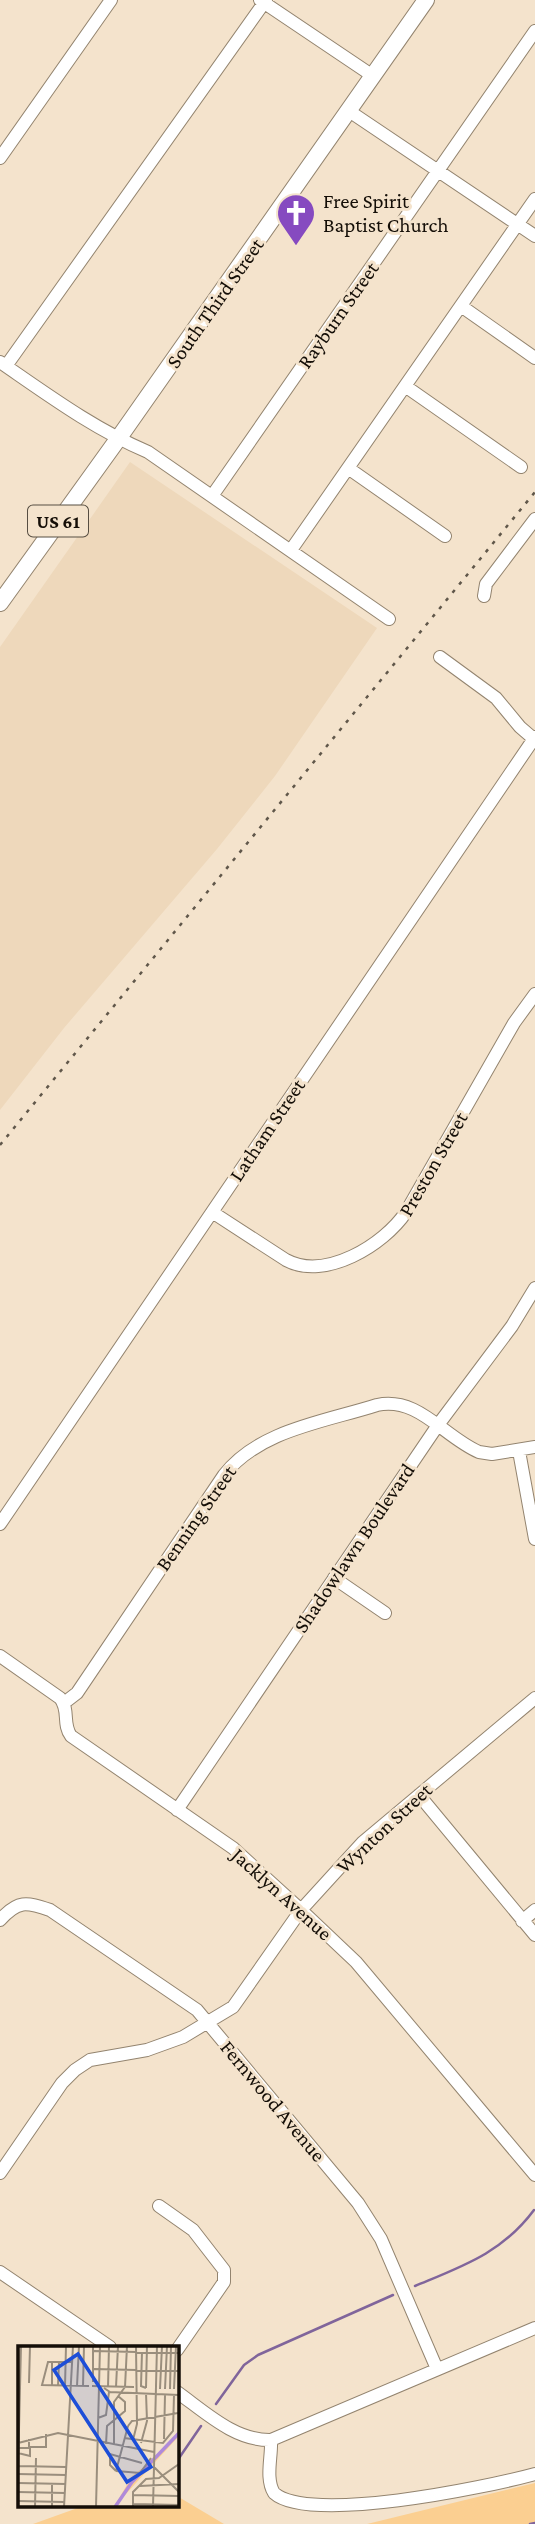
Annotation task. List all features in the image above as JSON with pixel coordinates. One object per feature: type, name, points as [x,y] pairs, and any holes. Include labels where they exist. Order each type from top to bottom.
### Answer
[{"type":"main road","name":"South Third Street","points":[[0,603],[426,0]]},
{"type":"street","points":[[0,158],[111,0]]},
{"type":"street","points":[[373,76],[263,1],[3,364],[87,422],[148,452],[390,619]]},
{"type":"street","name":"Rayburn Street","points":[[212,496],[535,31]]},
{"type":"street","points":[[349,111],[535,236]]},
{"type":"street","points":[[291,550],[535,199]]},
{"type":"street","points":[[461,306],[535,358]]},
{"type":"street","points":[[405,386],[521,467]]},
{"type":"street","points":[[348,468],[445,536]]},
{"type":"street","points":[[484,596],[486,584],[535,519]]},
{"type":"street","points":[[440,657],[496,698],[520,727],[535,739]]},
{"type":"street","name":"Latham Street","points":[[0,1524],[535,739]]},
{"type":"street","name":"Preston Street","points":[[212,1212],[298,1266],[331,1263],[373,1247],[406,1212],[516,1019],[535,994]]},
{"type":"street","name":"Shadowlawn Boulevard","points":[[177,1810],[438,1426],[512,1326],[535,1288]]},
{"type":"street","name":"Benning Street","points":[[64,1703],[77,1693],[218,1483],[236,1460],[248,1450],[271,1438],[383,1404],[399,1404],[413,1409],[479,1452],[492,1454],[535,1447]]},
{"type":"street","points":[[519,1451],[535,1539]]},
{"type":"street","points":[[334,1578],[385,1613]]},
{"type":"street","points":[[0,1656],[54,1692],[64,1703]]},
{"type":"street","name":"Wynton Street","points":[[0,2173],[62,2083],[75,2070],[90,2060],[147,2050],[183,2037],[233,2007],[301,1910],[366,1839],[535,1698]]},
{"type":"street","name":"Jacklyn Avenue","points":[[64,1703],[65,1725],[71,1736],[241,1854],[356,1962],[535,2175]]},
{"type":"street","points":[[419,1795],[535,1935]]},
{"type":"street","name":"Fernwood Avenue","points":[[0,1920],[12,1907],[30,1903],[50,1910],[164,1985],[197,2010],[358,2203],[381,2239],[436,2369]]},
{"type":"street","points":[[522,1920],[535,1910]]},
{"type":"street","points":[[159,2206],[193,2230],[224,2270],[224,2282],[178,2349]]},
{"type":"street","points":[[0,2272],[109,2346]]},
{"type":"street","points":[[178,2393],[236,2433],[248,2439],[271,2440],[535,2329]]},
{"type":"street","points":[[271,2440],[270,2474],[275,2494],[284,2504],[293,2508],[328,2517],[367,2516],[535,2474]]},
{"type":"shaded area","points":[[130,462],[377,628],[275,776],[217,849],[64,1028],[0,1110],[0,647]]},
{"type":"shaded area","points":[[535,2483],[535,2524],[367,2524]]},
{"type":"shaded area","points":[[178,2497],[224,2524],[33,2524],[83,2506],[178,2506]]},
{"type":"waterway","points":[[415,2286],[465,2265],[495,2248],[522,2225],[534,2210]]},
{"type":"waterway","points":[[216,2404],[244,2365],[258,2355],[393,2295]]},
{"type":"waterway","points":[[178,2460],[201,2426]]},
{"type":"waterway","points":[[530,2524],[535,2523]]},
{"type":"railway","points":[[0,1145],[535,492]]},
{"type":"place","name":"Free Spirit Baptist Church","points":[[296,247]]}]
